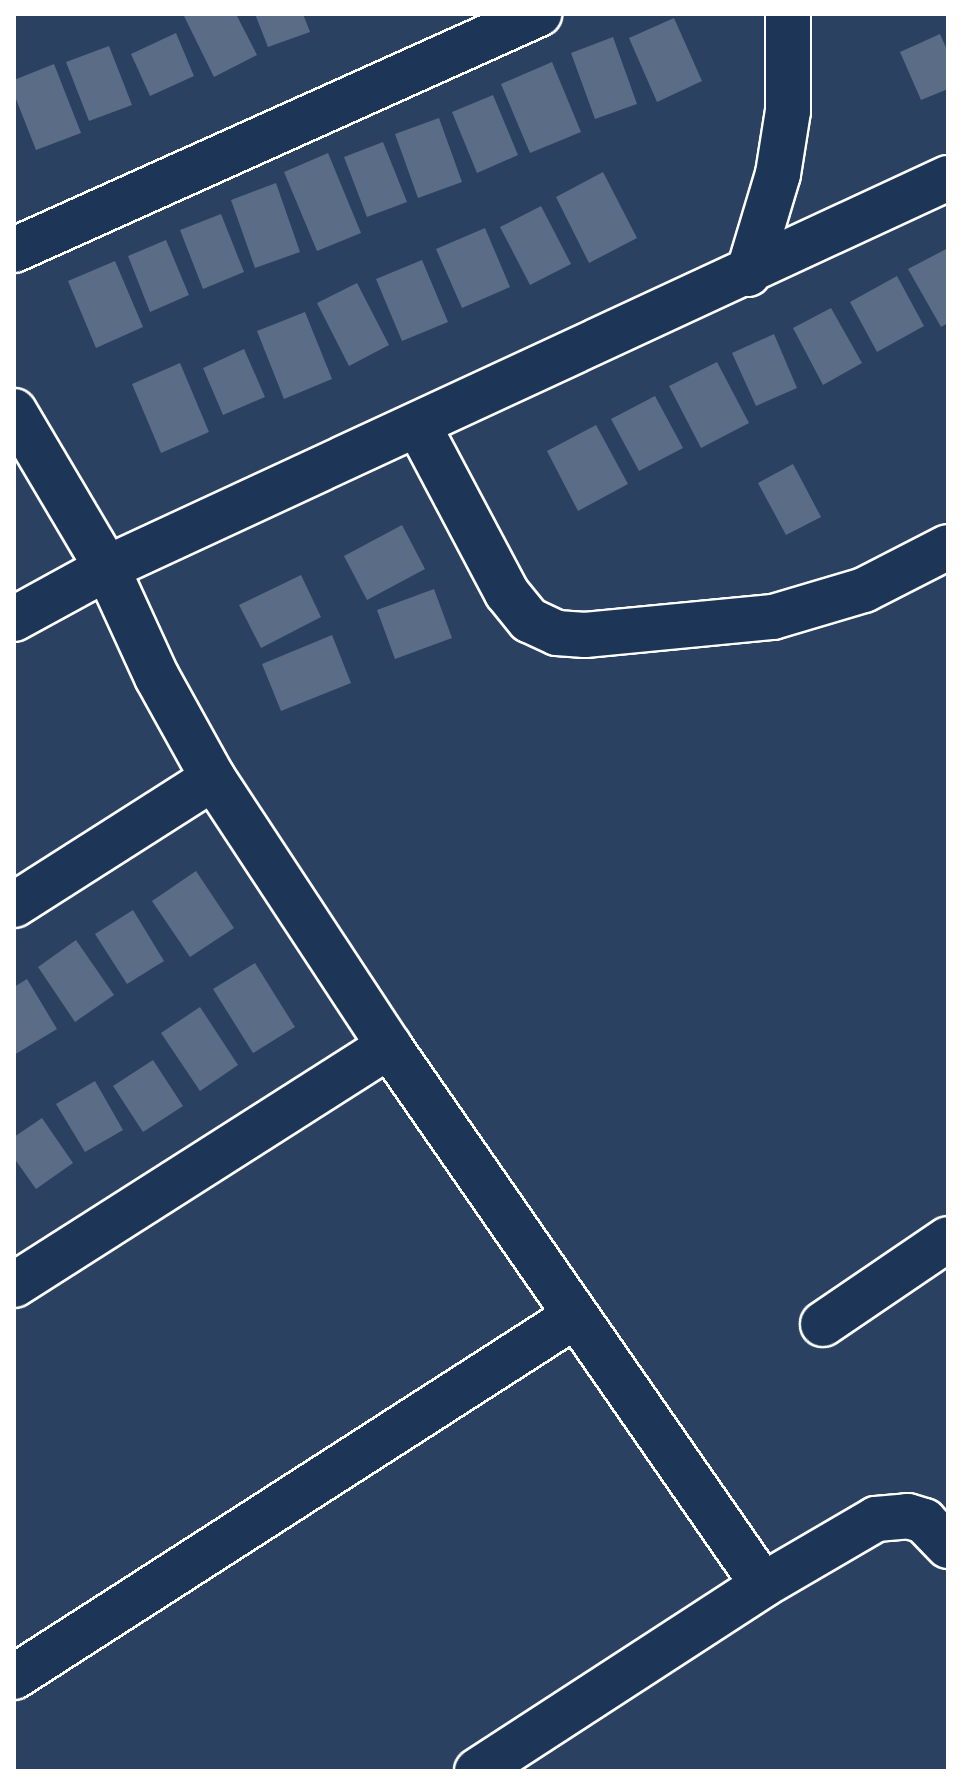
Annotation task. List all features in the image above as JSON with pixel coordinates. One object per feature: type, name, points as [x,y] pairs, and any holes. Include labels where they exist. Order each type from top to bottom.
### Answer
[{"type":"street","points":[[14,250],[539,14]]},
{"type":"street","points":[[748,274],[778,174],[788,111],[788,14]]},
{"type":"street","points":[[14,619],[107,568],[748,274],[948,178]]},
{"type":"street","points":[[14,411],[107,568],[157,677],[213,778],[389,1046],[763,1585]]},
{"type":"street","points":[[418,425],[507,593],[529,620],[557,633],[585,635],[773,617],[864,590],[948,547]]},
{"type":"street","points":[[14,905],[213,778]]},
{"type":"street","points":[[14,1285],[389,1046]]},
{"type":"street","points":[[823,1324],[948,1239]]},
{"type":"street","points":[[14,1677],[575,1316]]},
{"type":"street","points":[[477,1771],[763,1585],[876,1519],[908,1516],[924,1521],[948,1546]]},
{"type":"building","points":[[183,14],[236,14],[257,55],[214,77]]},
{"type":"building","points":[[255,14],[303,14],[310,32],[268,47]]},
{"type":"building","points":[[674,18],[702,81],[657,102],[629,38]]},
{"type":"building","points":[[176,33],[194,76],[150,96],[131,54]]},
{"type":"building","points":[[940,34],[948,52],[948,89],[921,100],[900,52]]},
{"type":"building","points":[[613,37],[637,104],[595,119],[571,53]]},
{"type":"building","points":[[109,46],[132,105],[89,121],[66,62]]},
{"type":"building","points":[[552,62],[581,132],[530,153],[501,84]]},
{"type":"building","points":[[54,64],[81,133],[36,150],[14,94],[14,80]]},
{"type":"building","points":[[493,95],[518,155],[477,173],[452,112]]},
{"type":"building","points":[[439,118],[462,182],[418,198],[395,134]]},
{"type":"building","points":[[383,142],[407,202],[367,217],[344,157]]},
{"type":"building","points":[[328,153],[361,233],[317,251],[284,172]]},
{"type":"building","points":[[603,172],[637,238],[589,263],[556,197]]},
{"type":"building","points":[[276,183],[300,252],[255,268],[231,200]]},
{"type":"building","points":[[541,206],[571,264],[530,285],[500,227]]},
{"type":"building","points":[[221,214],[244,272],[203,289],[180,230]]},
{"type":"building","points":[[485,228],[510,287],[462,308],[436,249]]},
{"type":"building","points":[[166,240],[189,295],[150,312],[128,256]]},
{"type":"building","points":[[948,248],[948,323],[941,327],[908,269]]},
{"type":"building","points":[[422,260],[448,322],[402,341],[376,279]]},
{"type":"building","points":[[115,261],[143,327],[96,348],[68,281]]},
{"type":"building","points":[[897,276],[924,326],[877,352],[850,302]]},
{"type":"building","points":[[357,283],[389,345],[349,366],[317,303]]},
{"type":"building","points":[[831,308],[862,363],[823,385],[793,328]]},
{"type":"building","points":[[305,312],[332,379],[284,399],[257,331]]},
{"type":"building","points":[[774,334],[797,388],[756,406],[732,353]]},
{"type":"building","points":[[244,349],[265,397],[223,415],[203,368]]},
{"type":"building","points":[[717,362],[749,423],[701,448],[669,386]]},
{"type":"building","points":[[180,363],[209,432],[161,453],[132,384]]},
{"type":"building","points":[[655,396],[683,448],[639,471],[611,419]]},
{"type":"building","points":[[596,425],[628,484],[578,511],[547,451]]},
{"type":"building","points":[[793,464],[821,517],[786,535],[758,483]]},
{"type":"building","points":[[402,525],[425,569],[367,600],[344,556]]},
{"type":"building","points":[[301,575],[321,617],[261,648],[239,605]]},
{"type":"building","points":[[434,589],[452,638],[395,659],[377,610]]},
{"type":"building","points":[[332,635],[351,683],[281,711],[262,664]]},
{"type":"building","points":[[196,871],[234,928],[190,957],[152,901]]},
{"type":"building","points":[[133,910],[164,961],[127,984],[95,934]]},
{"type":"building","points":[[76,940],[114,995],[75,1022],[38,967]]},
{"type":"building","points":[[255,963],[295,1027],[253,1053],[213,989]]},
{"type":"building","points":[[27,979],[57,1029],[14,1055],[14,987]]},
{"type":"building","points":[[200,1007],[238,1065],[200,1091],[161,1033]]},
{"type":"building","points":[[153,1060],[183,1106],[143,1132],[113,1086]]},
{"type":"building","points":[[95,1081],[123,1130],[85,1152],[56,1104]]},
{"type":"building","points":[[42,1118],[73,1163],[36,1189],[14,1158],[14,1137]]}]
